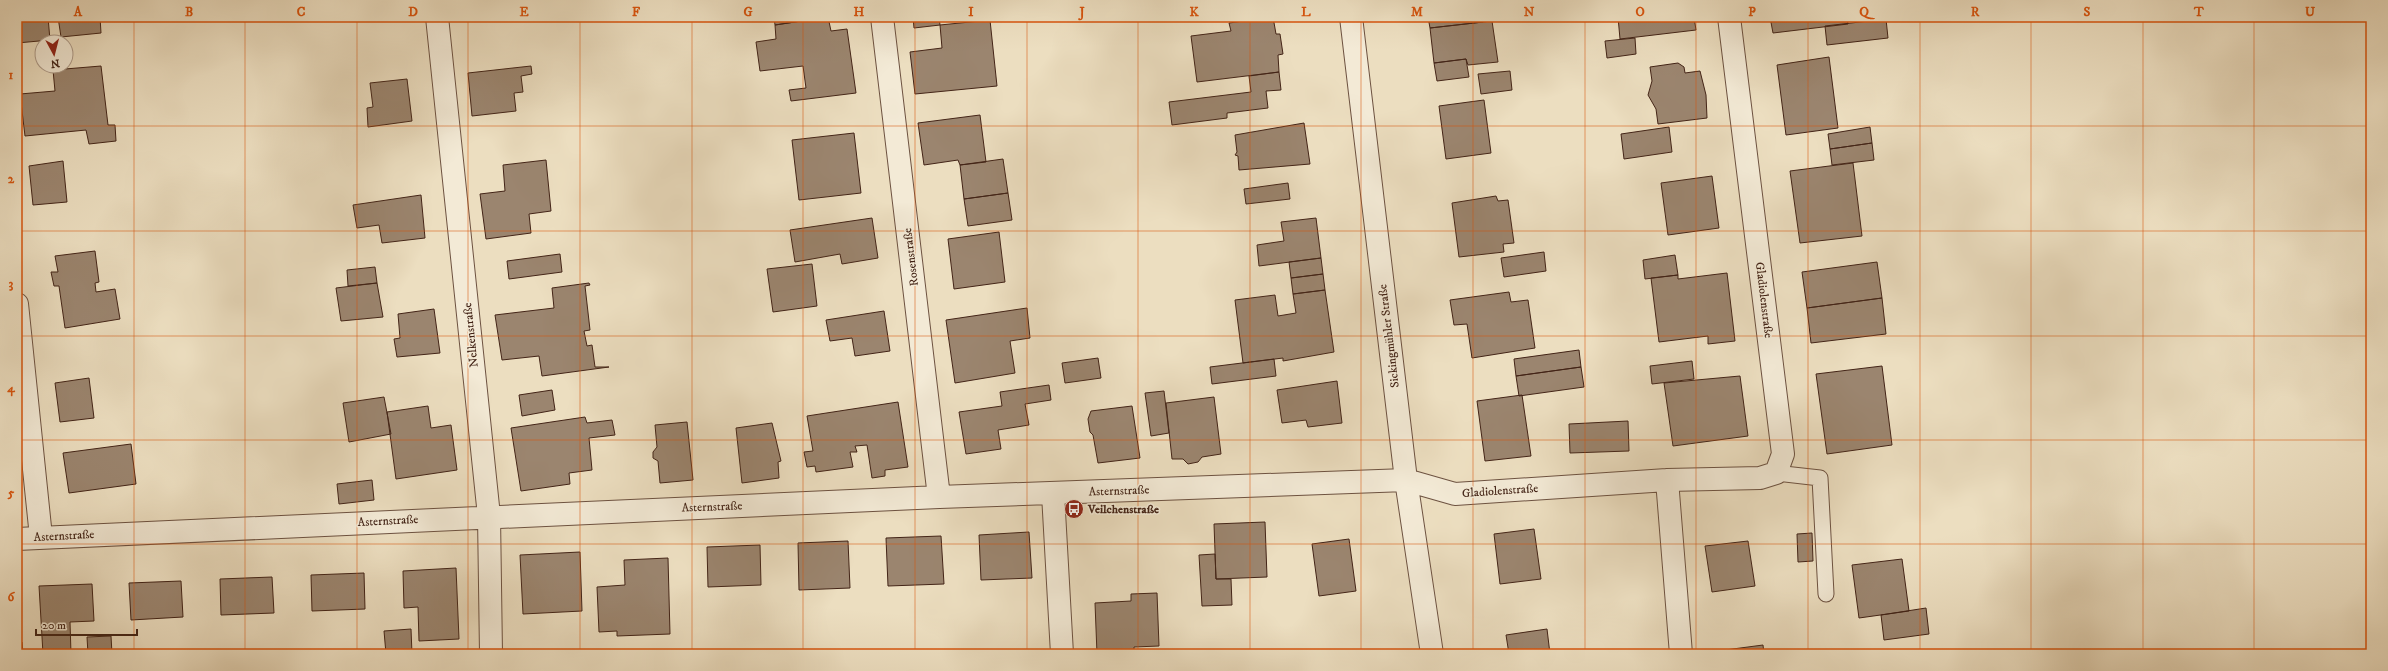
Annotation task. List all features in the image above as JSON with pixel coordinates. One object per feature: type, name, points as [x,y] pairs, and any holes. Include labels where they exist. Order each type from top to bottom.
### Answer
[{"type":"street","name":"Nelkenstraße","points":[[437,17],[490,516],[491,654]]},
{"type":"street","name":"Rosenstraße","points":[[882,17],[939,497]]},
{"type":"street","name":"Sickingmühler Straße","points":[[1351,17],[1406,480],[1432,654]]},
{"type":"street","name":"Gladiolenstraße","points":[[1406,480],[1455,494],[1667,480],[1760,478],[1776,472],[1783,454],[1729,17]]},
{"type":"street","points":[[17,304],[41,538]]},
{"type":"street","name":"Asternstraße","points":[[17,539],[490,516],[939,497],[1406,480]]},
{"type":"street","points":[[1667,480],[1681,654]]},
{"type":"street","points":[[1053,494],[1062,654]]},
{"type":"lane","points":[[1776,472],[1820,478],[1826,594]]},
{"type":"building","points":[[17,17],[48,17],[49,34],[34,34],[34,41],[17,43]]},
{"type":"building","points":[[58,17],[100,17],[101,33],[74,36],[74,34],[61,34]]},
{"type":"building","points":[[774,17],[828,17],[775,25]]},
{"type":"building","points":[[828,17],[831,31],[847,29],[856,93],[791,101],[789,90],[806,88],[803,66],[760,71],[756,42],[776,39],[775,25]]},
{"type":"building","points":[[913,17],[939,17],[940,25],[914,28]]},
{"type":"building","points":[[1273,17],[1276,34],[1280,34],[1283,54],[1278,55],[1279,72],[1197,82],[1191,36],[1231,31],[1229,23]]},
{"type":"building","points":[[1428,17],[1482,17],[1483,22],[1430,28]]},
{"type":"building","points":[[1618,17],[1694,17],[1696,30],[1620,39]]},
{"type":"building","points":[[1770,17],[1847,17],[1848,24],[1773,33]]},
{"type":"building","points":[[1886,19],[1888,38],[1827,45],[1825,26]]},
{"type":"building","points":[[990,20],[997,86],[915,94],[910,52],[942,48],[940,25]]},
{"type":"building","points":[[1492,21],[1498,62],[1468,65],[1466,59],[1434,63],[1430,28]]},
{"type":"building","points":[[1635,38],[1636,54],[1607,58],[1605,41]]},
{"type":"building","points":[[1829,57],[1838,128],[1786,135],[1777,65]]},
{"type":"building","points":[[1466,59],[1469,77],[1437,81],[1434,63]]},
{"type":"building","points":[[1678,63],[1684,67],[1685,73],[1700,71],[1706,95],[1707,118],[1658,124],[1656,109],[1648,95],[1652,81],[1650,67]]},
{"type":"building","points":[[101,66],[108,125],[115,125],[116,141],[89,144],[86,130],[25,136],[20,94],[55,91],[53,74],[74,74],[74,68]]},
{"type":"building","points":[[531,66],[532,74],[521,76],[523,92],[514,93],[516,111],[472,116],[468,73]]},
{"type":"building","points":[[1510,71],[1512,90],[1481,94],[1478,74]]},
{"type":"building","points":[[1279,72],[1281,90],[1266,91],[1268,108],[1227,113],[1227,118],[1172,125],[1169,102],[1251,92],[1249,76]]},
{"type":"building","points":[[407,79],[412,121],[368,127],[367,108],[373,107],[370,83]]},
{"type":"building","points":[[1484,100],[1491,153],[1446,159],[1439,106]]},
{"type":"building","points":[[980,115],[986,162],[960,165],[958,160],[924,165],[918,123]]},
{"type":"building","points":[[1304,123],[1310,164],[1239,170],[1238,156],[1235,155],[1237,152],[1235,135]]},
{"type":"building","points":[[1669,127],[1672,152],[1624,159],[1621,134]]},
{"type":"building","points":[[1870,127],[1872,143],[1830,149],[1828,134]]},
{"type":"building","points":[[854,133],[861,193],[799,200],[792,140]]},
{"type":"building","points":[[1872,143],[1874,160],[1832,165],[1830,149]]},
{"type":"building","points":[[1003,159],[1008,193],[964,199],[960,165]]},
{"type":"building","points":[[546,160],[551,211],[529,214],[531,233],[486,239],[480,194],[505,191],[503,165]]},
{"type":"building","points":[[63,161],[67,202],[33,205],[29,166]]},
{"type":"building","points":[[1853,163],[1862,236],[1800,243],[1790,171]]},
{"type":"building","points":[[1712,176],[1719,228],[1668,235],[1661,183]]},
{"type":"building","points":[[1288,183],[1290,199],[1246,204],[1244,189]]},
{"type":"building","points":[[1008,193],[1012,220],[968,226],[964,199]]},
{"type":"building","points":[[421,195],[425,238],[382,243],[379,225],[357,228],[353,205]]},
{"type":"building","points":[[1496,196],[1498,201],[1508,200],[1514,243],[1503,244],[1504,252],[1459,257],[1452,203]]},
{"type":"building","points":[[872,218],[878,258],[842,264],[840,254],[795,262],[790,230]]},
{"type":"building","points":[[1316,218],[1321,258],[1259,266],[1257,245],[1284,241],[1281,222]]},
{"type":"building","points":[[999,232],[1005,282],[954,289],[948,239]]},
{"type":"building","points":[[95,251],[99,282],[95,283],[96,292],[115,289],[120,319],[65,328],[59,286],[54,286],[51,272],[58,272],[55,256]]},
{"type":"building","points":[[1544,252],[1546,271],[1504,277],[1501,258]]},
{"type":"building","points":[[560,254],[562,272],[509,279],[507,261]]},
{"type":"building","points":[[1675,255],[1678,275],[1645,279],[1643,260]]},
{"type":"building","points":[[1321,258],[1323,274],[1291,278],[1289,262]]},
{"type":"building","points":[[1877,262],[1882,298],[1807,308],[1802,272]]},
{"type":"building","points":[[812,264],[817,306],[773,312],[767,269]]},
{"type":"building","points":[[375,267],[377,283],[348,286],[347,270]]},
{"type":"building","points":[[1727,273],[1735,341],[1708,344],[1708,336],[1659,342],[1651,278],[1678,275],[1678,279]]},
{"type":"building","points":[[1323,274],[1325,290],[1293,294],[1291,278]]},
{"type":"building","points":[[377,283],[383,317],[341,321],[336,288]]},
{"type":"building","points":[[589,283],[590,285],[585,286],[590,330],[584,331],[587,346],[592,345],[595,367],[609,367],[542,376],[539,356],[502,360],[495,315],[554,308],[552,288]]},
{"type":"building","points":[[1325,290],[1334,352],[1283,361],[1283,358],[1243,363],[1235,300],[1275,295],[1278,316],[1296,313],[1293,294]]},
{"type":"building","points":[[1509,292],[1511,302],[1528,300],[1535,348],[1472,358],[1467,324],[1454,325],[1450,300]]},
{"type":"building","points":[[1882,298],[1886,334],[1811,343],[1807,308]]},
{"type":"building","points":[[1027,308],[1030,338],[1010,341],[1015,373],[955,383],[946,320]]},
{"type":"building","points":[[434,309],[440,353],[397,357],[394,339],[400,338],[398,314]]},
{"type":"building","points":[[884,311],[890,351],[855,356],[852,338],[830,341],[826,320]]},
{"type":"building","points":[[1579,350],[1581,367],[1516,376],[1514,359]]},
{"type":"building","points":[[1098,358],[1101,378],[1065,383],[1062,363]]},
{"type":"building","points":[[1274,359],[1276,376],[1212,384],[1210,367]]},
{"type":"building","points":[[1692,361],[1694,379],[1652,384],[1650,366]]},
{"type":"building","points":[[1882,366],[1892,445],[1827,454],[1816,374]]},
{"type":"building","points":[[1581,367],[1584,387],[1519,396],[1516,376]]},
{"type":"building","points":[[1740,376],[1748,436],[1673,446],[1664,383]]},
{"type":"building","points":[[89,378],[94,418],[60,422],[55,383]]},
{"type":"building","points":[[1337,381],[1342,423],[1308,427],[1306,420],[1282,423],[1277,390]]},
{"type":"building","points":[[1049,385],[1051,400],[1025,404],[1029,425],[998,430],[1001,449],[966,454],[959,412],[1002,406],[1000,392]]},
{"type":"building","points":[[552,390],[555,410],[522,416],[519,395]]},
{"type":"building","points":[[1164,391],[1169,433],[1151,436],[1145,393]]},
{"type":"building","points":[[1522,395],[1531,456],[1485,461],[1477,401]]},
{"type":"building","points":[[384,397],[391,434],[349,442],[343,403]]},
{"type":"building","points":[[1214,397],[1221,454],[1202,457],[1198,462],[1188,464],[1183,459],[1172,459],[1166,403]]},
{"type":"building","points":[[898,402],[908,467],[885,470],[885,476],[872,478],[867,445],[855,446],[857,452],[850,452],[853,467],[816,472],[815,466],[807,467],[804,452],[813,451],[807,416]]},
{"type":"building","points":[[428,406],[431,428],[451,425],[457,470],[396,479],[387,412]]},
{"type":"building","points":[[1132,406],[1140,458],[1098,463],[1093,435],[1090,432],[1088,419],[1091,411]]},
{"type":"building","points":[[585,417],[587,423],[612,420],[615,435],[589,438],[592,470],[569,473],[570,484],[521,491],[511,428]]},
{"type":"building","points":[[1628,421],[1629,451],[1570,453],[1569,424]]},
{"type":"building","points":[[687,422],[693,480],[660,483],[658,461],[653,458],[653,452],[657,447],[655,425]]},
{"type":"building","points":[[772,423],[781,461],[778,462],[779,478],[742,483],[736,428]]},
{"type":"building","points":[[131,444],[136,484],[69,493],[63,453]]},
{"type":"building","points":[[372,480],[374,500],[339,504],[337,484]]},
{"type":"building","points":[[1265,522],[1267,577],[1216,579],[1214,524]]},
{"type":"building","points":[[1534,529],[1541,579],[1500,584],[1494,534]]},
{"type":"building","points":[[1029,532],[1032,578],[981,580],[979,535]]},
{"type":"building","points":[[1812,533],[1813,561],[1798,562],[1797,534]]},
{"type":"building","points":[[941,536],[944,584],[888,586],[886,538]]},
{"type":"building","points":[[1349,539],[1356,591],[1319,596],[1312,544]]},
{"type":"building","points":[[848,541],[850,588],[799,590],[798,543]]},
{"type":"building","points":[[1748,541],[1755,586],[1712,592],[1705,546]]},
{"type":"building","points":[[760,545],[761,585],[708,587],[707,547]]},
{"type":"building","points":[[580,552],[582,611],[523,614],[520,555]]},
{"type":"building","points":[[1215,554],[1216,579],[1231,579],[1232,605],[1202,606],[1199,555]]},
{"type":"building","points":[[668,558],[670,634],[617,636],[617,631],[599,632],[597,587],[625,585],[624,560]]},
{"type":"building","points":[[1902,559],[1909,611],[1859,618],[1852,565]]},
{"type":"building","points":[[456,568],[459,639],[419,641],[418,607],[404,608],[403,571]]},
{"type":"building","points":[[364,573],[365,609],[312,611],[311,575]]},
{"type":"building","points":[[272,577],[274,613],[221,615],[220,579]]},
{"type":"building","points":[[181,581],[183,617],[131,620],[129,583]]},
{"type":"building","points":[[92,584],[94,621],[70,622],[71,654],[43,654],[39,586]]},
{"type":"building","points":[[1157,593],[1159,646],[1134,647],[1134,653],[1097,654],[1095,603],[1131,601],[1131,594]]},
{"type":"building","points":[[1926,608],[1929,634],[1884,640],[1881,615]]},
{"type":"building","points":[[411,629],[412,654],[386,654],[384,631]]},
{"type":"building","points":[[1547,629],[1550,654],[1509,654],[1506,635]]},
{"type":"building","points":[[111,636],[112,654],[88,654],[87,637]]},
{"type":"building","points":[[22,642],[23,654],[17,654],[17,643]]},
{"type":"building","points":[[1763,645],[1764,654],[1710,654],[1710,652]]},
{"type":"place","name":"Veilchenstraße","points":[[1074,509]]}]
